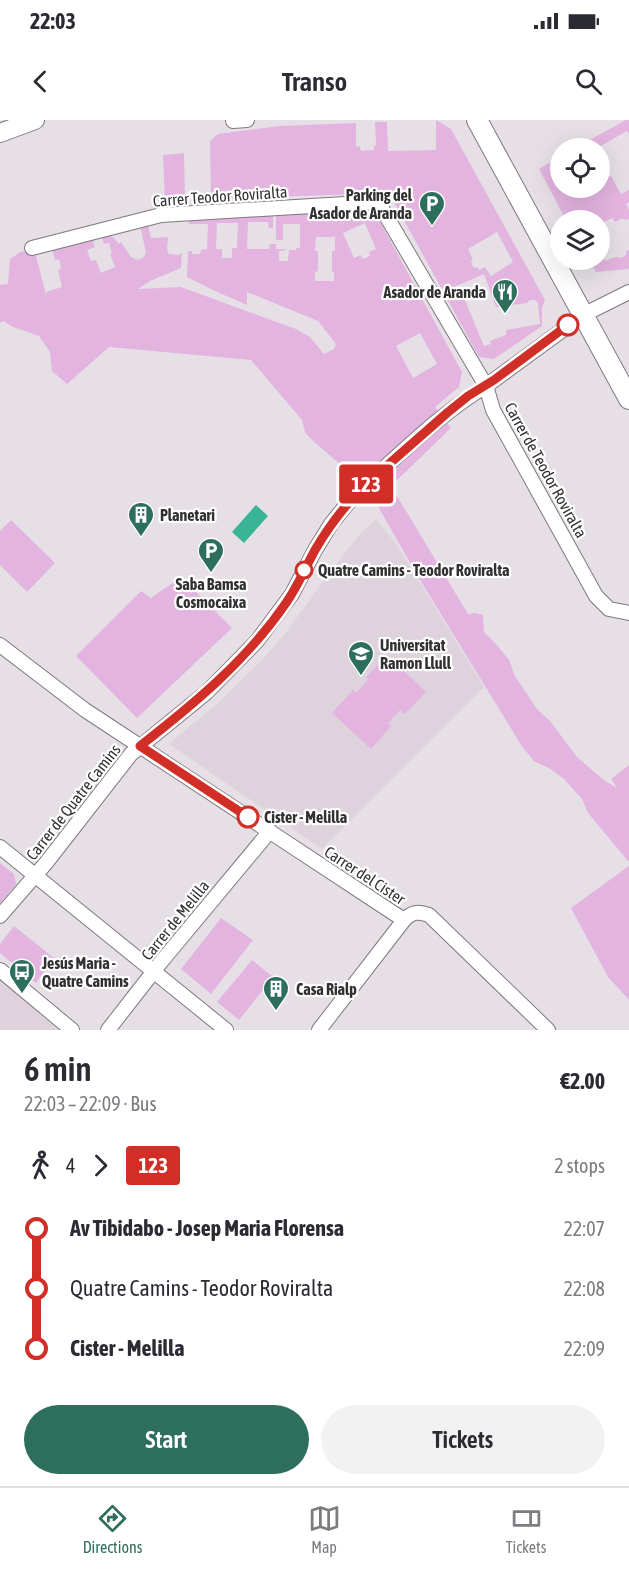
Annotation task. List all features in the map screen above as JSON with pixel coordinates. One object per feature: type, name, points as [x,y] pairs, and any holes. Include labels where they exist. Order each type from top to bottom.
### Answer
[{"type":"main road","points":[[477,120],[629,399]]},
{"type":"street","points":[[0,133],[34,120]]},
{"type":"street","points":[[233,121],[247,120]]},
{"type":"street","name":"Carrer Teodor Roviralta","points":[[33,248],[161,215],[378,202]]},
{"type":"street","name":"Carrer de Teodor Roviralta","points":[[378,202],[486,386],[493,410],[596,596],[609,609],[628,613]]},
{"type":"street","name":"Carrer de Quatre Camins","points":[[0,916],[35,876],[131,754],[207,692],[257,641],[292,594],[331,524],[365,485],[468,396],[486,386],[583,315],[629,292]]},
{"type":"street","name":"Carrer del Cister","points":[[0,645],[86,710],[404,920],[412,913],[421,912],[429,915],[548,1030]]},
{"type":"street","name":"Carrer de Melilla","points":[[108,1030],[270,831]]},
{"type":"street","points":[[0,847],[226,1030]]},
{"type":"street","points":[[319,1030],[404,920]]},
{"type":"street","points":[[0,970],[72,1030]]},
{"type":"shaded area","points":[[436,120],[451,129],[545,300],[542,308],[542,326],[494,359],[479,357],[389,193],[211,199],[210,141],[218,134],[280,126],[356,123],[356,146],[360,147],[361,151],[374,150],[376,145],[375,122],[387,122],[388,151],[436,150]],"holes":[[[497,232],[513,262],[491,276],[485,267],[479,270],[472,265],[471,260],[473,259],[468,249]],[[484,274],[496,307],[535,300],[538,303],[540,324],[506,330],[506,335],[484,346],[462,293],[457,296],[454,287]]]},
{"type":"shaded area","points":[[629,120],[629,134],[627,131],[610,141],[610,138],[593,138]]},
{"type":"shaded area","points":[[184,153],[185,200],[165,202],[163,155]]},
{"type":"shaded area","points":[[550,162],[550,190],[539,169]]},
{"type":"shaded area","points":[[611,176],[621,194],[629,190],[629,202],[626,204],[629,219],[624,220],[623,218],[615,222],[612,218],[610,219],[610,210],[561,210],[554,198],[610,198]]},
{"type":"shaded area","points":[[363,211],[379,220],[462,372],[459,387],[435,407],[451,428],[391,486],[468,614],[483,615],[484,632],[509,660],[515,676],[537,709],[550,721],[577,757],[605,781],[617,788],[611,779],[629,765],[629,862],[588,813],[582,799],[564,779],[549,768],[535,762],[523,748],[417,575],[375,501],[357,479],[311,439],[305,432],[302,420],[251,360],[109,347],[67,384],[52,371],[50,352],[39,336],[3,321],[0,323],[0,285],[8,284],[10,259],[22,251],[36,256],[48,302],[46,292],[62,287],[58,270],[61,269],[59,259],[55,260],[52,249],[92,239],[95,247],[87,250],[91,261],[96,260],[101,273],[115,267],[109,243],[104,244],[101,236],[112,233],[112,236],[119,244],[121,242],[131,257],[138,260],[144,257],[146,252],[140,226],[148,225],[151,238],[168,237],[169,254],[179,255],[182,252],[181,268],[150,281],[138,289],[181,287],[296,329],[310,337],[324,354],[334,349],[336,344],[318,321],[247,292],[247,305],[187,277],[188,251],[192,251],[192,254],[200,254],[201,250],[207,249],[208,224],[189,224],[189,216],[273,214],[273,228],[269,228],[268,222],[248,222],[247,249],[269,249],[270,244],[276,244],[276,249],[286,249],[279,251],[279,261],[288,261],[289,250],[300,248],[300,224],[283,224],[283,240],[276,240],[276,214]],"holes":[[[217,223],[238,223],[237,248],[232,248],[232,258],[222,258],[222,249],[216,249]],[[365,223],[376,249],[369,252],[370,256],[363,259],[361,255],[354,258],[343,233]],[[316,237],[335,237],[335,251],[332,251],[334,281],[315,281],[315,272],[318,271],[318,251],[315,251]],[[420,333],[437,364],[413,378],[396,346]]]},
{"type":"shaded area","points":[[629,250],[629,269],[596,272],[595,270],[610,270],[610,259],[622,257],[626,255],[626,251]]},
{"type":"shaded area","points":[[256,505],[268,516],[244,543],[232,532]]},
{"type":"shaded area","name":"Universitat Ramon Llull","points":[[376,519],[397,545],[484,687],[322,849],[169,744],[219,702],[263,659],[287,631],[359,535]]},
{"type":"shaded area","points":[[11,520],[55,563],[27,592],[0,565],[0,531]]},
{"type":"shaded area","points":[[181,577],[232,628],[137,718],[76,656],[141,591],[151,598]]},
{"type":"shaded area","points":[[387,655],[426,692],[405,714],[400,710],[388,723],[391,726],[371,749],[332,713],[353,690],[356,693],[368,680],[366,677]]},
{"type":"shaded area","points":[[0,863],[14,874],[16,884],[0,903]]},
{"type":"shaded area","points":[[629,866],[629,1000],[608,977],[571,908]]},
{"type":"shaded area","points":[[221,918],[253,940],[211,994],[181,969]]},
{"type":"shaded area","points":[[14,926],[54,958],[36,983],[0,953],[0,944]]},
{"type":"shaded area","points":[[252,960],[273,977],[239,1020],[217,1002]]},
{"type":"shaded area","points":[[0,979],[59,1030],[0,1030]]},
{"type":"bus line","name":"123","points":[[248,817],[140,746],[207,692],[257,641],[292,594],[331,524],[365,485],[468,396],[486,386],[568,325]]},
{"type":"place","name":"Parking del Asador de Aranda","points":[[432,227]]},
{"type":"place","name":"Asador de Aranda","points":[[505,315]]},
{"type":"place","name":"Planetari","points":[[141,538]]},
{"type":"place","name":"Quatre Camins - Teodor Roviralta","points":[[304,570]]},
{"type":"place","name":"Saba Bamsa Cosmocaixa","points":[[211,574]]},
{"type":"place","name":"Universitat Ramon Llull","points":[[361,677]]},
{"type":"place","name":"Cister - Melilla","points":[[248,817]]},
{"type":"place","name":"Jesús Maria - Quatre Camins","points":[[22,995]]},
{"type":"place","name":"Casa Rialp","points":[[276,1012]]}]
